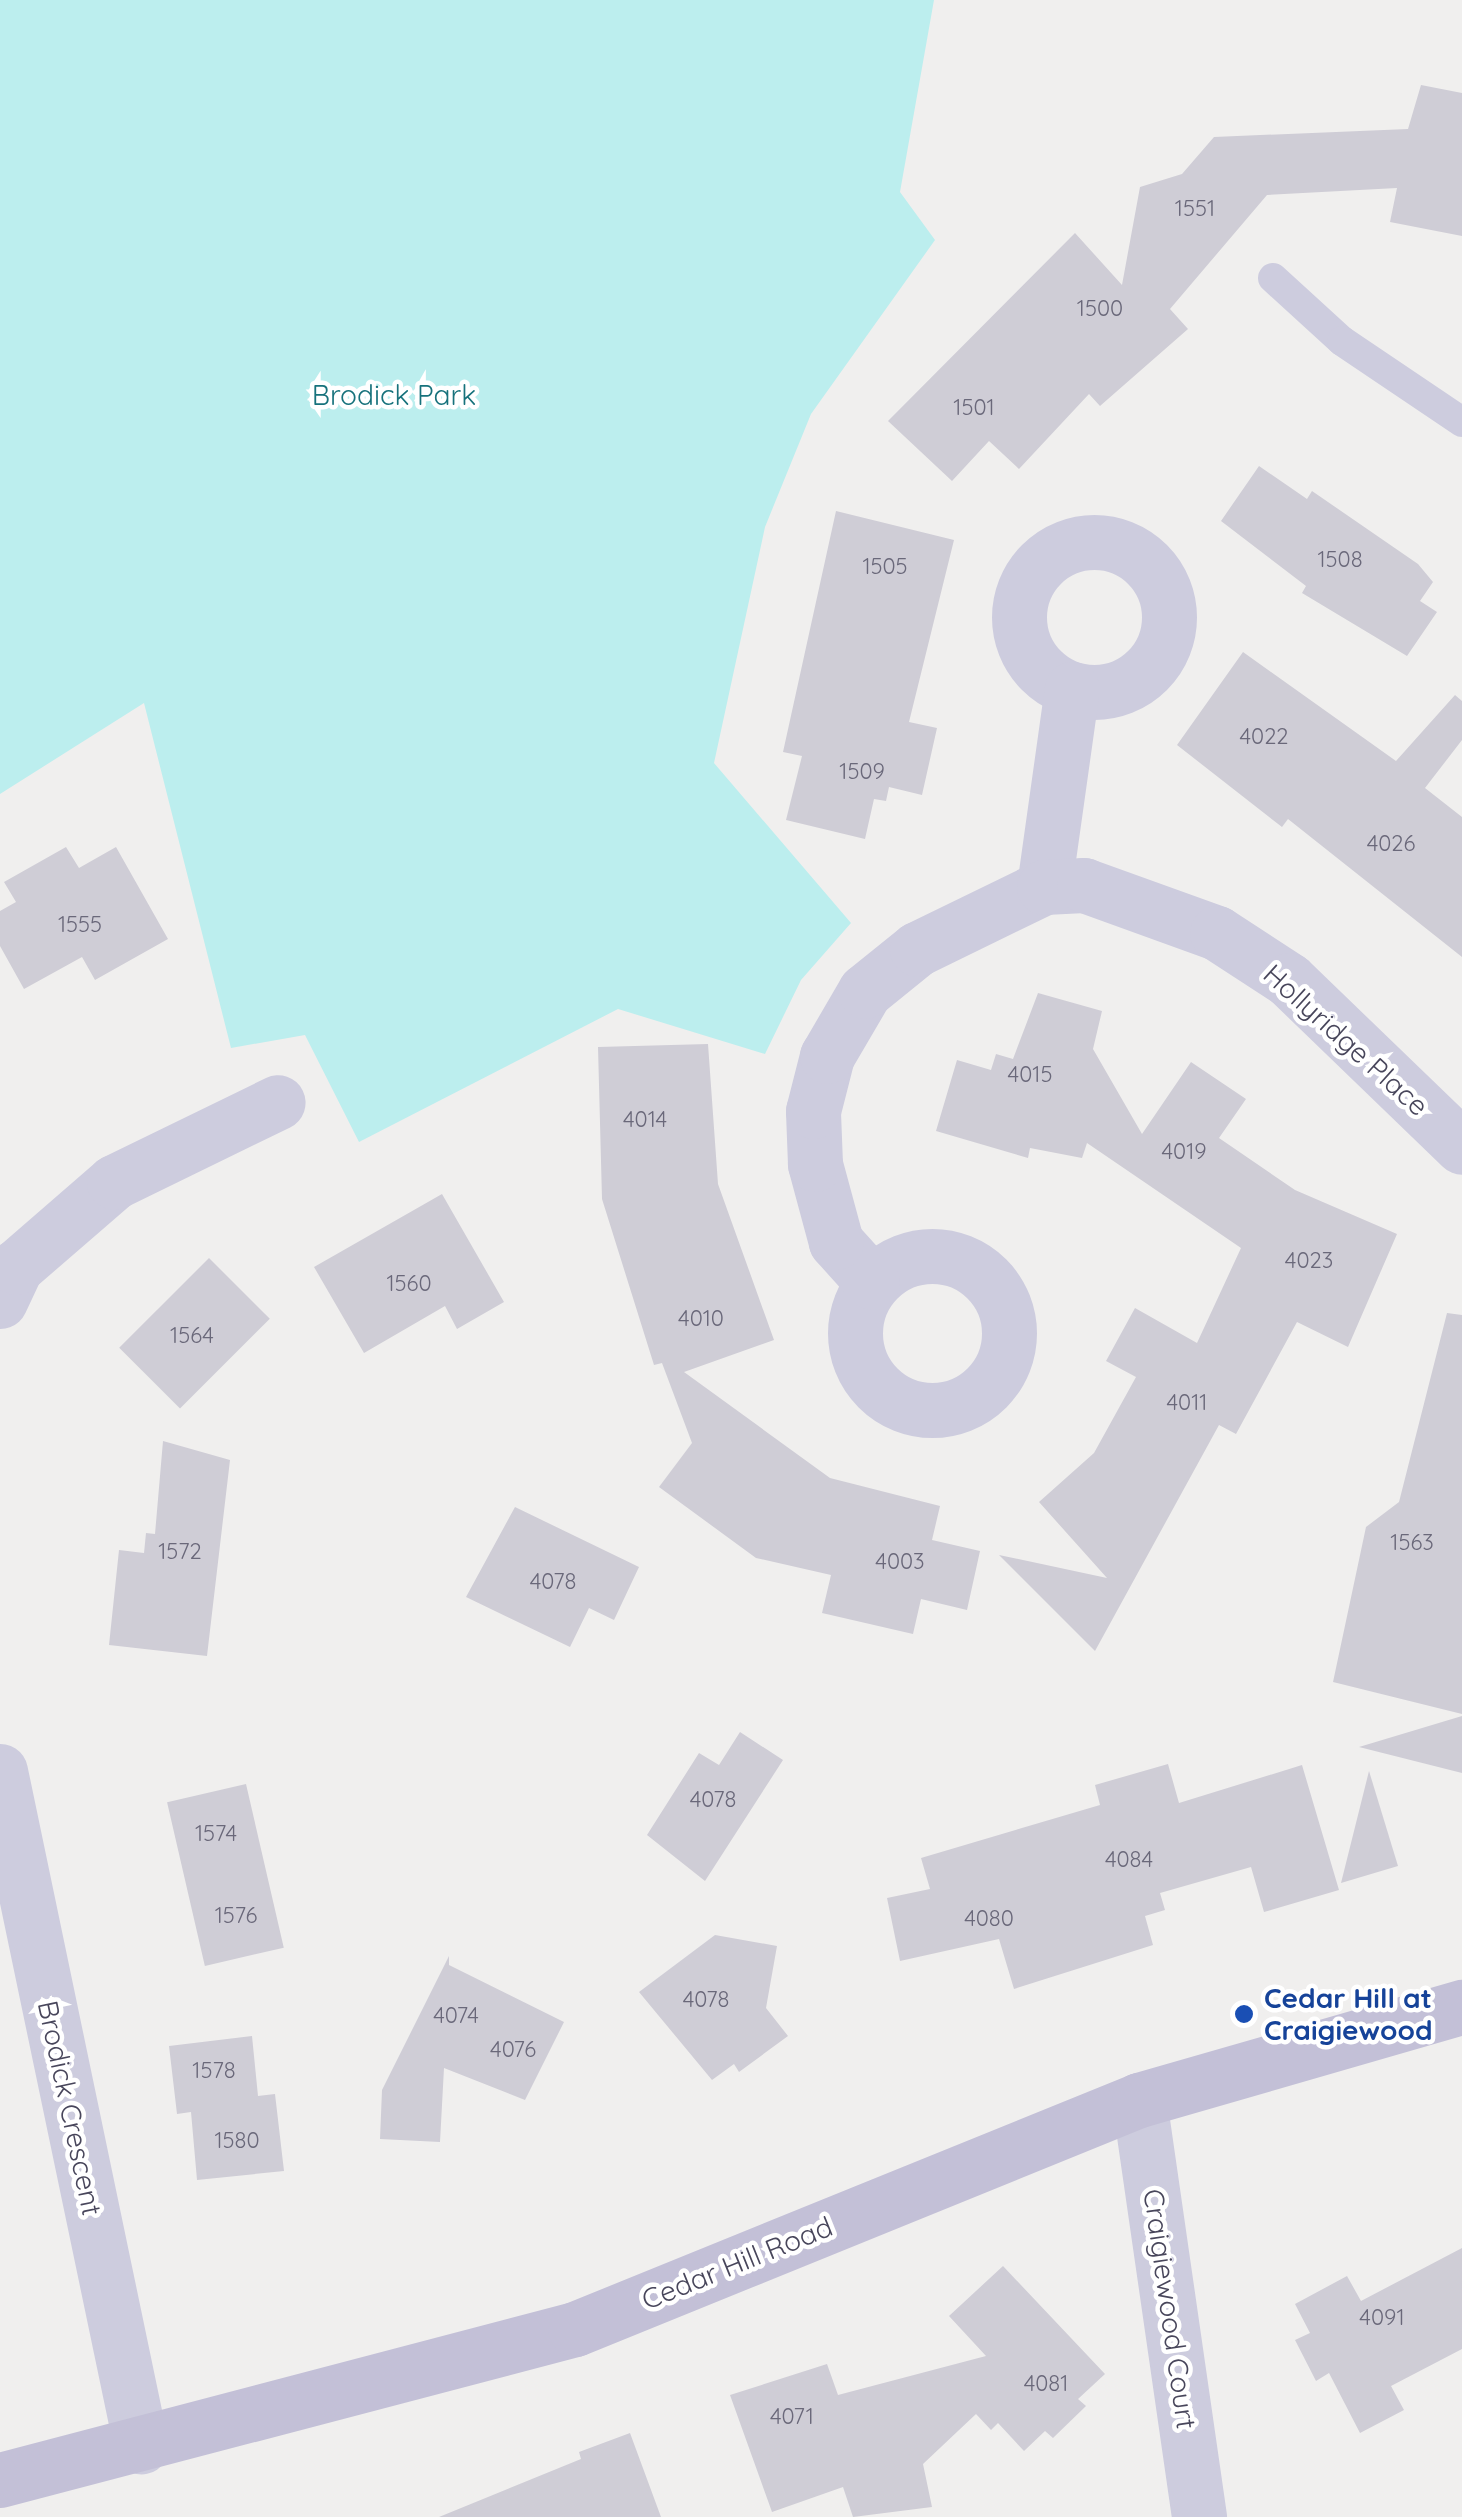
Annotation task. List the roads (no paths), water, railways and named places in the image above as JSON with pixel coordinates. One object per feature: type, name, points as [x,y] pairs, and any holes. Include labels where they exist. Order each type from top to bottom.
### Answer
[{"type":"street","points":[[1044,887],[1072,689]]},
{"type":"street","name":"Hollyridge Place","points":[[872,1282],[836,1242],[815,1164],[813,1111],[826,1056],[865,991],[917,949],[1044,887],[1084,886],[1217,933],[1289,980],[1462,1147]]},
{"type":"street","points":[[0,1302],[16,1267],[114,1182],[278,1102]]},
{"type":"street","name":"Brodick Crescent","points":[[0,1771],[141,2446]]},
{"type":"street","name":"Cedar Hill Road","points":[[0,2480],[575,2329],[1140,2100],[1462,2008]]},
{"type":"street","name":"Craigiewood Court","points":[[1140,2100],[1199,2517]]},
{"type":"lane","points":[[1273,278],[1342,340],[1462,422]]},
{"type":"place","name":"Cedar Hill at Craigiewood","points":[[1244,2014]]},
{"type":"park label","name":"Brodick Park","points":[[394,395]]}]
